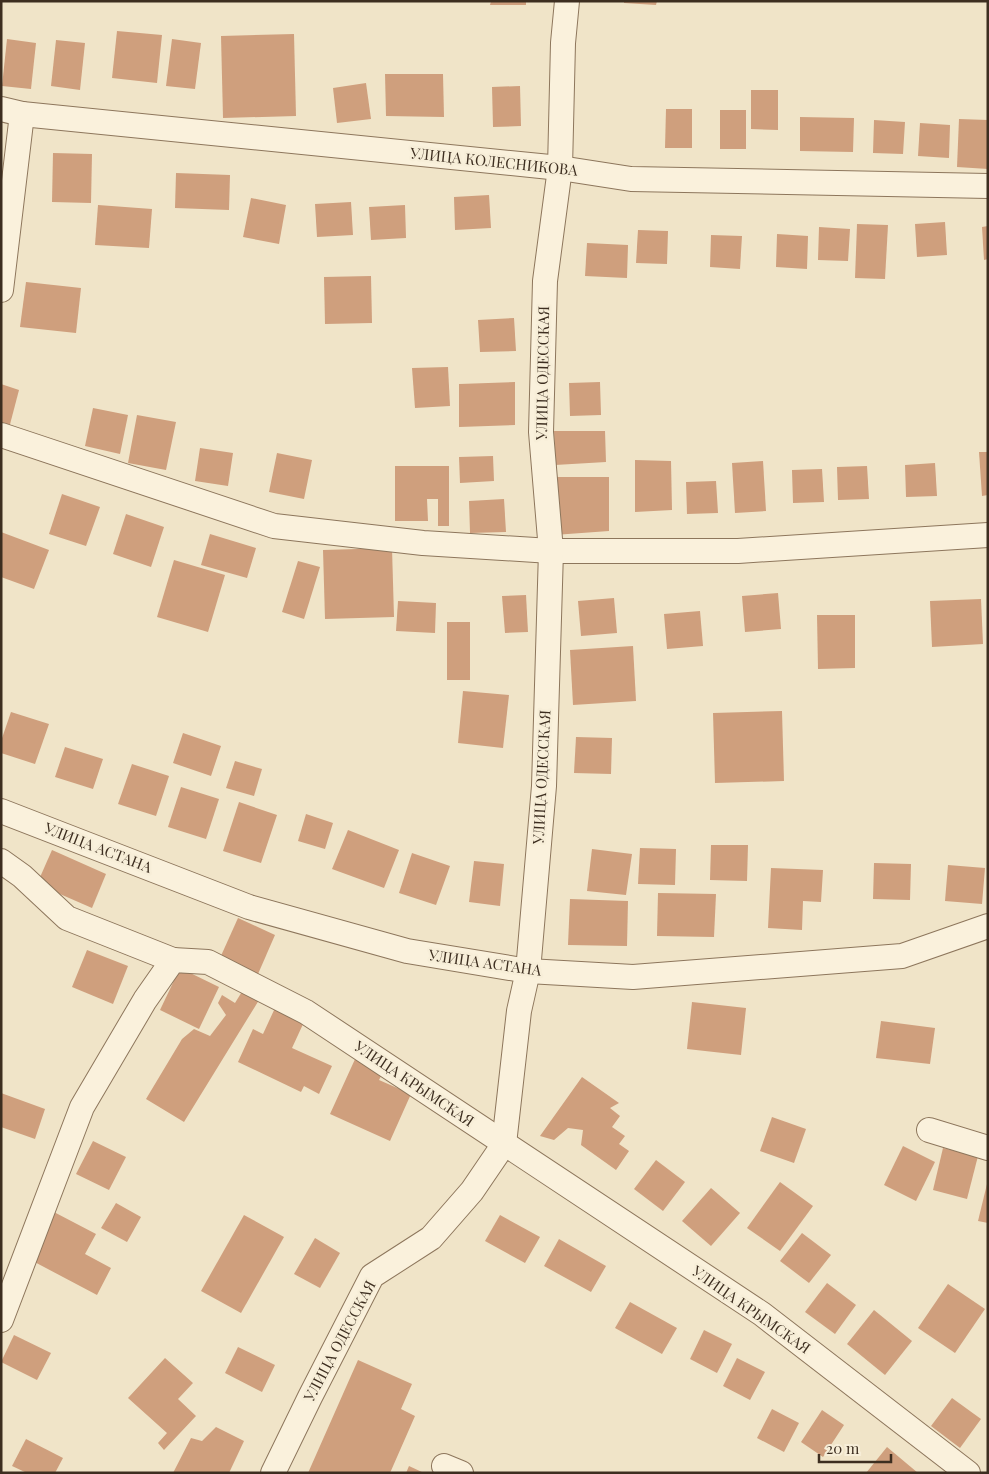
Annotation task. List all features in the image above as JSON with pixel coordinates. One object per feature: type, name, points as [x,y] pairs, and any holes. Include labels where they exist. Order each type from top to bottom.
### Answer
[{"type":"street","name":"УЛИЦА ОДЕССКАЯ","points":[[274,1473],[310,1397],[372,1276],[431,1238],[472,1191],[504,1144],[519,1011],[528,971],[544,786],[551,551],[541,432],[545,282],[560,168],[563,43],[567,1]]},
{"type":"street","name":"УЛИЦА КОЛЕСНИКОВА","points":[[12,111],[560,168],[631,179],[988,186]]},
{"type":"street","points":[[1,290],[12,111]]},
{"type":"street","points":[[1,435],[274,526],[422,543],[551,551],[738,551],[988,536]]},
{"type":"street","name":"УЛИЦА АСТАНА","points":[[1,810],[249,907],[407,951],[528,971],[633,977],[902,956],[988,926]]},
{"type":"street","name":"УЛИЦА КРЫМСКАЯ","points":[[1,861],[22,876],[67,918],[173,960],[208,962],[306,1012],[762,1314],[968,1473]]},
{"type":"street","points":[[1,1320],[82,1107],[145,1000],[173,960]]},
{"type":"street","points":[[929,1130],[988,1148]]},
{"type":"building","points":[[491,1],[526,1],[526,5],[490,5]]},
{"type":"building","points":[[624,1],[657,1],[656,5],[624,3]]},
{"type":"building","points":[[117,31],[162,35],[157,83],[112,78]]},
{"type":"building","points":[[294,34],[296,116],[223,118],[221,36]]},
{"type":"building","points":[[7,39],[36,43],[31,89],[2,86]]},
{"type":"building","points":[[172,39],[201,43],[195,89],[166,86]]},
{"type":"building","points":[[56,40],[85,43],[80,90],[51,86]]},
{"type":"building","points":[[385,74],[443,74],[444,117],[386,116]]},
{"type":"building","points":[[366,83],[371,119],[337,123],[333,88]]},
{"type":"building","points":[[520,86],[521,126],[493,127],[492,87]]},
{"type":"building","points":[[751,90],[778,90],[778,130],[751,129]]},
{"type":"building","points":[[666,109],[692,109],[692,148],[665,148]]},
{"type":"building","points":[[720,110],[746,110],[746,149],[720,149]]},
{"type":"building","points":[[800,117],[854,118],[853,152],[800,151]]},
{"type":"building","points":[[959,119],[988,120],[988,169],[957,167]]},
{"type":"building","points":[[874,120],[905,122],[903,154],[873,153]]},
{"type":"building","points":[[920,123],[950,125],[949,158],[918,156]]},
{"type":"building","points":[[53,153],[92,154],[91,203],[52,202]]},
{"type":"building","points":[[176,173],[230,175],[229,210],[175,208]]},
{"type":"building","points":[[489,195],[491,228],[455,230],[454,197]]},
{"type":"building","points":[[251,198],[286,205],[279,244],[243,237]]},
{"type":"building","points":[[351,202],[353,235],[317,237],[315,204]]},
{"type":"building","points":[[98,205],[152,209],[149,248],[95,245]]},
{"type":"building","points":[[405,205],[406,238],[371,240],[369,207]]},
{"type":"building","points":[[945,222],[947,255],[917,257],[915,224]]},
{"type":"building","points":[[857,224],[888,225],[885,279],[855,278]]},
{"type":"building","points":[[988,226],[988,259],[984,260],[982,227]]},
{"type":"building","points":[[819,227],[850,229],[848,261],[818,260]]},
{"type":"building","points":[[638,230],[668,231],[667,264],[636,263]]},
{"type":"building","points":[[777,234],[808,236],[807,269],[776,267]]},
{"type":"building","points":[[711,235],[742,236],[740,269],[710,267]]},
{"type":"building","points":[[587,243],[628,245],[627,278],[585,276]]},
{"type":"building","points":[[371,276],[372,323],[325,324],[324,277]]},
{"type":"building","points":[[26,282],[81,288],[76,333],[20,327]]},
{"type":"building","points":[[514,318],[516,351],[480,352],[478,320]]},
{"type":"building","points":[[448,367],[450,406],[415,408],[412,368]]},
{"type":"building","points":[[515,382],[515,425],[459,427],[459,384]]},
{"type":"building","points":[[600,382],[601,415],[570,416],[569,383]]},
{"type":"building","points":[[1,384],[19,390],[8,432],[1,430]]},
{"type":"building","points":[[93,408],[128,415],[120,454],[85,446]]},
{"type":"building","points":[[137,415],[176,422],[166,470],[128,463]]},
{"type":"building","points":[[554,431],[605,431],[606,462],[555,465]]},
{"type":"building","points":[[200,448],[233,453],[228,486],[195,481]]},
{"type":"building","points":[[979,452],[988,452],[988,495],[982,496]]},
{"type":"building","points":[[277,453],[312,460],[304,499],[269,492]]},
{"type":"building","points":[[493,456],[494,481],[460,483],[459,457]]},
{"type":"building","points":[[635,460],[671,461],[672,510],[635,512]]},
{"type":"building","points":[[763,461],[766,511],[735,513],[732,463]]},
{"type":"building","points":[[935,463],[937,496],[906,497],[905,465]]},
{"type":"building","points":[[395,466],[449,466],[449,526],[438,526],[438,499],[427,499],[428,521],[395,521]]},
{"type":"building","points":[[867,466],[869,499],[838,500],[837,467]]},
{"type":"building","points":[[822,469],[824,502],[793,503],[792,470]]},
{"type":"building","points":[[553,477],[609,477],[609,531],[554,535]]},
{"type":"building","points":[[716,481],[718,513],[687,514],[686,482]]},
{"type":"building","points":[[62,494],[100,507],[86,546],[49,534]]},
{"type":"building","points":[[504,499],[506,532],[470,533],[469,501]]},
{"type":"building","points":[[126,514],[164,527],[151,567],[113,554]]},
{"type":"building","points":[[1,532],[49,550],[34,589],[1,577]]},
{"type":"building","points":[[210,534],[256,548],[247,578],[201,565]]},
{"type":"building","points":[[392,548],[394,617],[325,619],[323,550]]},
{"type":"building","points":[[174,560],[225,575],[208,632],[157,617]]},
{"type":"building","points":[[298,561],[320,567],[304,619],[282,612]]},
{"type":"building","points":[[778,593],[781,629],[745,632],[742,596]]},
{"type":"building","points":[[526,595],[528,632],[505,633],[502,596]]},
{"type":"building","points":[[614,598],[617,633],[581,636],[578,601]]},
{"type":"building","points":[[981,599],[983,644],[932,647],[930,601]]},
{"type":"building","points":[[398,601],[436,603],[435,633],[396,631]]},
{"type":"building","points":[[700,611],[703,646],[667,649],[664,614]]},
{"type":"building","points":[[817,615],[855,615],[855,668],[818,669]]},
{"type":"building","points":[[447,622],[470,622],[470,680],[447,680]]},
{"type":"building","points":[[633,646],[636,701],[573,705],[570,650]]},
{"type":"building","points":[[463,691],[509,695],[503,748],[458,743]]},
{"type":"building","points":[[782,711],[784,781],[715,783],[713,713]]},
{"type":"building","points":[[11,712],[49,724],[35,764],[1,753],[1,741]]},
{"type":"building","points":[[183,733],[221,746],[211,776],[173,763]]},
{"type":"building","points":[[576,737],[612,738],[611,774],[574,773]]},
{"type":"building","points":[[65,747],[103,759],[93,789],[55,777]]},
{"type":"building","points":[[235,761],[262,769],[254,796],[226,788]]},
{"type":"building","points":[[132,764],[169,776],[156,816],[118,804]]},
{"type":"building","points":[[181,787],[219,799],[206,839],[168,827]]},
{"type":"building","points":[[239,802],[277,815],[261,863],[223,851]]},
{"type":"building","points":[[306,814],[333,823],[325,849],[298,841]]},
{"type":"building","points":[[348,830],[399,850],[384,888],[332,869]]},
{"type":"building","points":[[711,845],[748,845],[747,881],[710,880]]},
{"type":"building","points":[[640,848],[676,849],[675,885],[638,884]]},
{"type":"building","points":[[592,849],[632,854],[626,895],[587,891]]},
{"type":"building","points":[[52,850],[106,874],[92,908],[37,884]]},
{"type":"building","points":[[412,853],[450,866],[436,905],[399,893]]},
{"type":"building","points":[[474,861],[504,864],[500,906],[469,902]]},
{"type":"building","points":[[874,863],[911,864],[910,900],[873,899]]},
{"type":"building","points":[[948,865],[985,868],[982,904],[945,901]]},
{"type":"building","points":[[771,868],[823,870],[821,902],[803,901],[802,930],[768,928]]},
{"type":"building","points":[[658,893],[716,894],[714,937],[657,936]]},
{"type":"building","points":[[570,899],[628,901],[627,946],[568,945]]},
{"type":"building","points":[[238,918],[275,935],[258,974],[220,958]]},
{"type":"building","points":[[87,950],[128,966],[113,1004],[72,987]]},
{"type":"building","points":[[180,968],[219,987],[199,1029],[160,1010]]},
{"type":"building","points":[[243,990],[259,1000],[184,1122],[146,1099],[182,1039],[194,1029],[210,1036],[226,1015],[218,1003],[222,995],[235,1003]]},
{"type":"building","points":[[692,1002],[746,1008],[741,1055],[687,1049]]},
{"type":"building","points":[[275,1008],[304,1022],[292,1048],[332,1066],[319,1094],[304,1086],[301,1092],[238,1062],[253,1029],[263,1034]]},
{"type":"building","points":[[881,1021],[935,1028],[930,1064],[876,1058]]},
{"type":"building","points":[[356,1057],[384,1070],[379,1080],[411,1094],[390,1141],[330,1114]]},
{"type":"building","points":[[582,1077],[619,1103],[610,1108],[620,1116],[612,1127],[625,1136],[619,1144],[629,1151],[616,1170],[581,1145],[583,1130],[568,1128],[554,1140],[540,1136]]},
{"type":"building","points":[[1,1093],[45,1109],[35,1139],[1,1127]]},
{"type":"building","points":[[772,1117],[806,1129],[794,1163],[760,1151]]},
{"type":"building","points":[[93,1141],[126,1157],[109,1190],[76,1174]]},
{"type":"building","points":[[903,1146],[935,1162],[916,1201],[884,1185]]},
{"type":"building","points":[[943,1148],[978,1156],[967,1199],[933,1190]]},
{"type":"building","points":[[656,1160],[685,1182],[663,1211],[634,1189]]},
{"type":"building","points":[[780,1182],[813,1206],[780,1251],[747,1228]]},
{"type":"building","points":[[988,1184],[988,1223],[978,1221]]},
{"type":"building","points":[[711,1188],[740,1213],[711,1246],[682,1221]]},
{"type":"building","points":[[116,1203],[141,1217],[127,1242],[101,1228]]},
{"type":"building","points":[[52,1211],[96,1234],[85,1254],[111,1268],[97,1295],[27,1258]]},
{"type":"building","points":[[244,1215],[284,1237],[241,1313],[201,1291]]},
{"type":"building","points":[[500,1215],[540,1237],[525,1263],[485,1241]]},
{"type":"building","points":[[802,1233],[831,1255],[809,1283],[780,1261]]},
{"type":"building","points":[[315,1238],[340,1253],[320,1288],[294,1274]]},
{"type":"building","points":[[559,1239],[606,1266],[591,1292],[544,1266]]},
{"type":"building","points":[[827,1283],[856,1305],[835,1334],[805,1312]]},
{"type":"building","points":[[948,1284],[985,1309],[955,1353],[918,1328]]},
{"type":"building","points":[[630,1302],[677,1328],[662,1354],[615,1328]]},
{"type":"building","points":[[874,1310],[912,1341],[885,1375],[847,1344]]},
{"type":"building","points":[[704,1330],[732,1344],[717,1373],[690,1359]]},
{"type":"building","points":[[14,1335],[51,1353],[37,1380],[1,1362]]},
{"type":"building","points":[[238,1347],[275,1365],[262,1392],[225,1373]]},
{"type":"building","points":[[165,1358],[193,1383],[178,1399],[196,1416],[164,1450],[158,1443],[167,1433],[128,1398]]},
{"type":"building","points":[[737,1358],[765,1372],[750,1400],[723,1386]]},
{"type":"building","points":[[358,1360],[412,1384],[401,1409],[415,1416],[390,1473],[308,1473]]},
{"type":"building","points":[[952,1398],[981,1419],[960,1448],[931,1426]]},
{"type":"building","points":[[772,1409],[799,1423],[784,1452],[757,1438]]},
{"type":"building","points":[[822,1410],[844,1425],[823,1457],[801,1442]]},
{"type":"building","points":[[216,1427],[244,1441],[229,1473],[173,1473],[191,1438],[202,1441]]},
{"type":"building","points":[[26,1439],[63,1458],[55,1473],[27,1473],[12,1466]]},
{"type":"building","points":[[887,1447],[918,1473],[866,1473]]},
{"type":"building","points":[[409,1466],[424,1473],[406,1473]]}]
